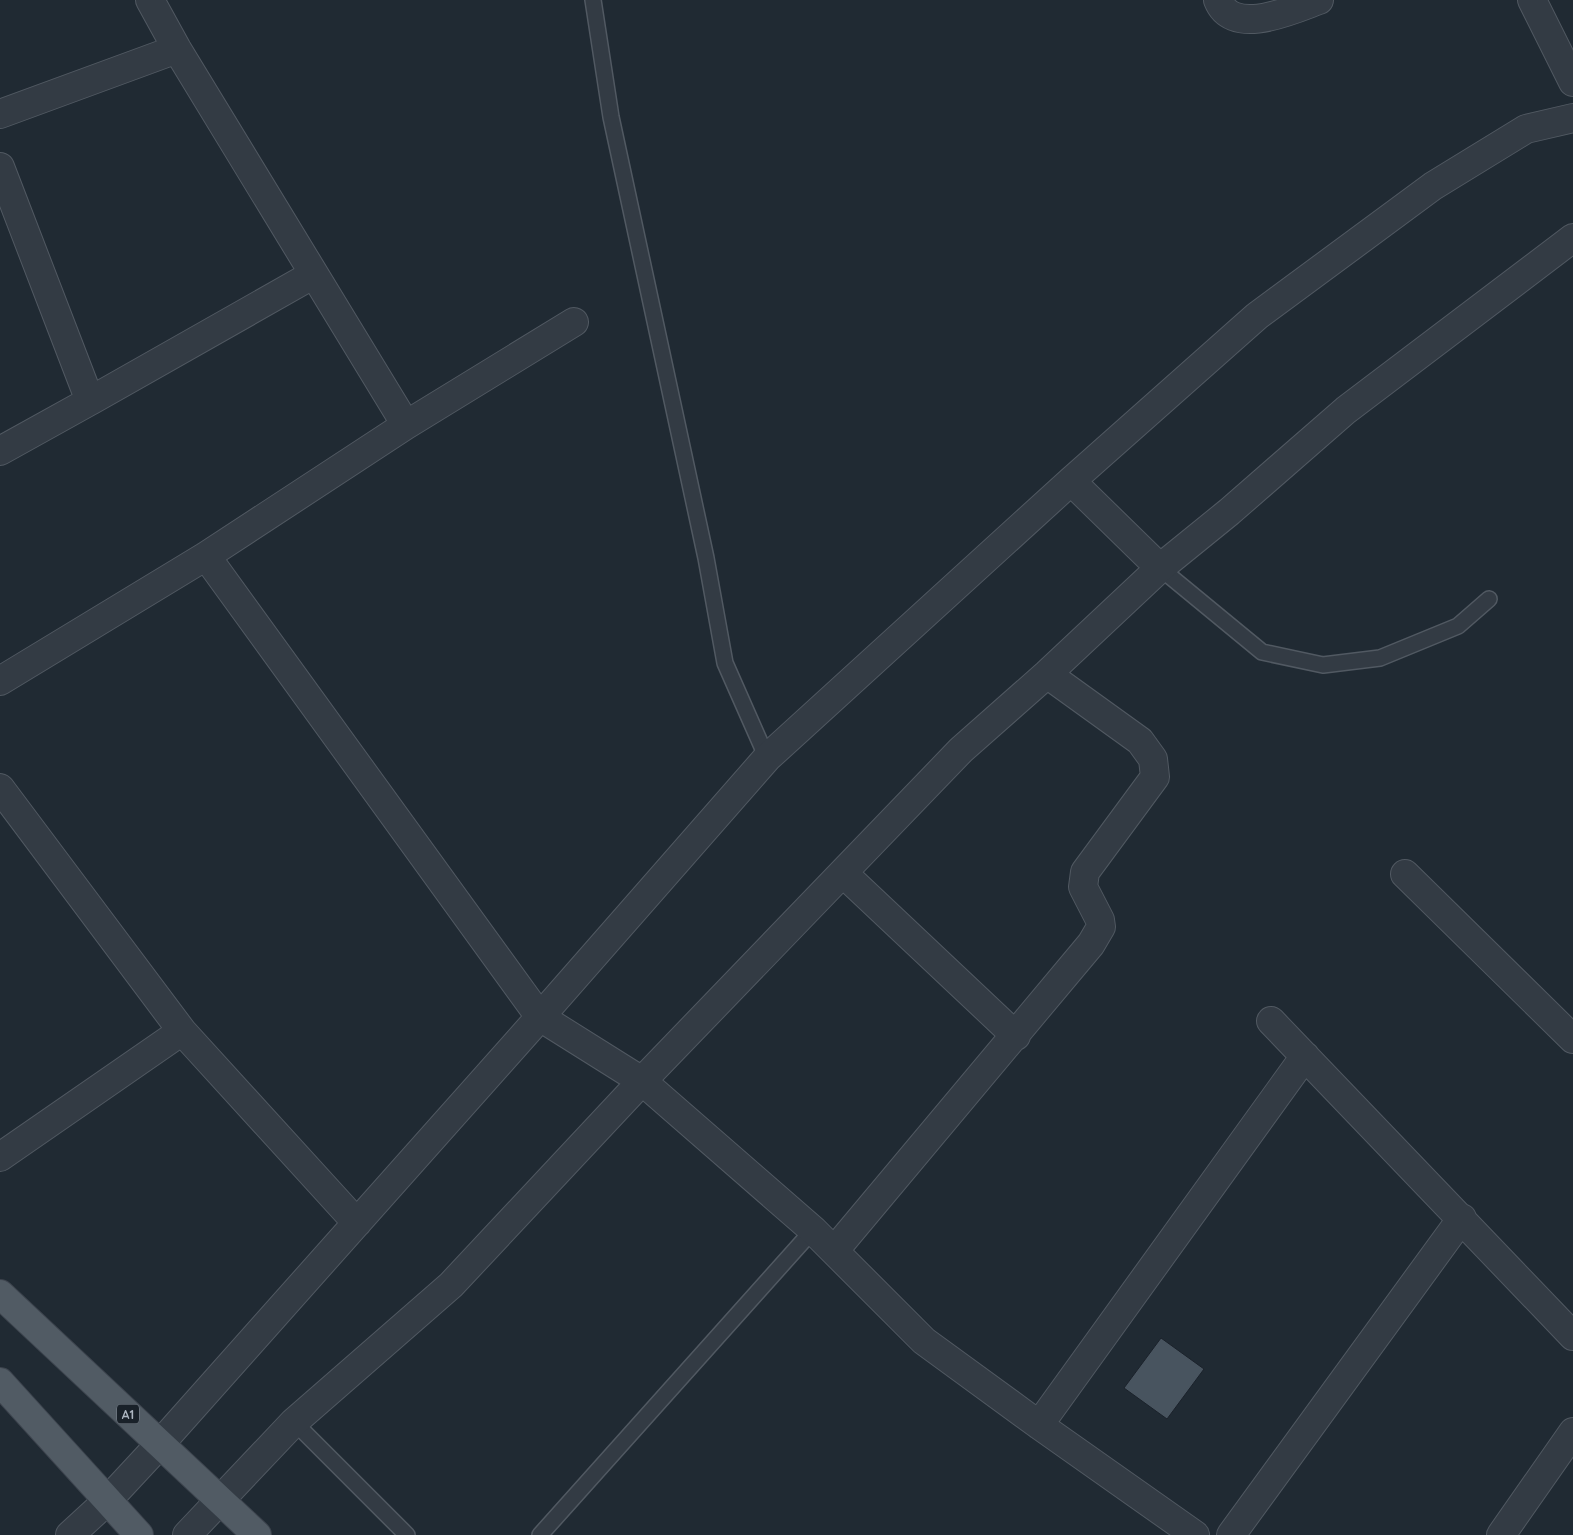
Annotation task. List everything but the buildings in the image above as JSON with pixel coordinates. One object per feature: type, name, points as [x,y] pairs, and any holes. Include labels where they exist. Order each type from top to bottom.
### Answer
[{"type":"main road","name":"A1","points":[[0,1294],[257,1535]]},
{"type":"main road","points":[[0,1382],[139,1535]]},
{"type":"street","points":[[150,0],[176,49],[406,425]]},
{"type":"street","points":[[1218,0],[1221,7],[1239,18],[1265,19],[1319,0]]},
{"type":"street","points":[[1532,0],[1573,82]]},
{"type":"street","points":[[0,114],[176,49]]},
{"type":"street","points":[[70,1535],[107,1501],[160,1444],[540,1017],[767,758],[1257,316],[1433,186],[1526,129],[1573,118]]},
{"type":"street","points":[[0,167],[90,401]]},
{"type":"street","points":[[187,1535],[294,1422],[451,1285],[642,1081],[961,750],[1047,674],[1160,568],[1230,512],[1346,410],[1573,238]]},
{"type":"street","points":[[0,451],[314,274]]},
{"type":"street","points":[[0,681],[206,556],[406,425],[574,322]]},
{"type":"street","points":[[1072,481],[1160,568]]},
{"type":"street","points":[[206,556],[540,1017],[642,1081],[813,1230],[924,1340],[1039,1426],[1195,1535]]},
{"type":"street","points":[[834,1251],[1016,1036],[1091,944],[1101,927],[1100,920],[1083,887],[1085,872],[1155,777],[1153,759],[1140,741],[1047,674]]},
{"type":"street","points":[[0,788],[182,1031],[357,1223]]},
{"type":"street","points":[[843,873],[1016,1036]]},
{"type":"street","points":[[1405,874],[1573,1039]]},
{"type":"street","points":[[1271,1021],[1462,1218],[1573,1336]]},
{"type":"street","points":[[0,1157],[182,1031]]},
{"type":"street","points":[[1039,1426],[1305,1056]]},
{"type":"street","points":[[1231,1535],[1462,1218]]},
{"type":"street","points":[[1501,1535],[1572,1436]]},
{"type":"lane","points":[[593,0],[613,126],[706,558],[725,663],[767,758]]},
{"type":"lane","points":[[1160,568],[1262,652],[1323,666],[1380,658],[1458,626],[1489,599]]},
{"type":"lane","points":[[540,1535],[813,1230]]},
{"type":"lane","points":[[294,1422],[407,1535]]}]
